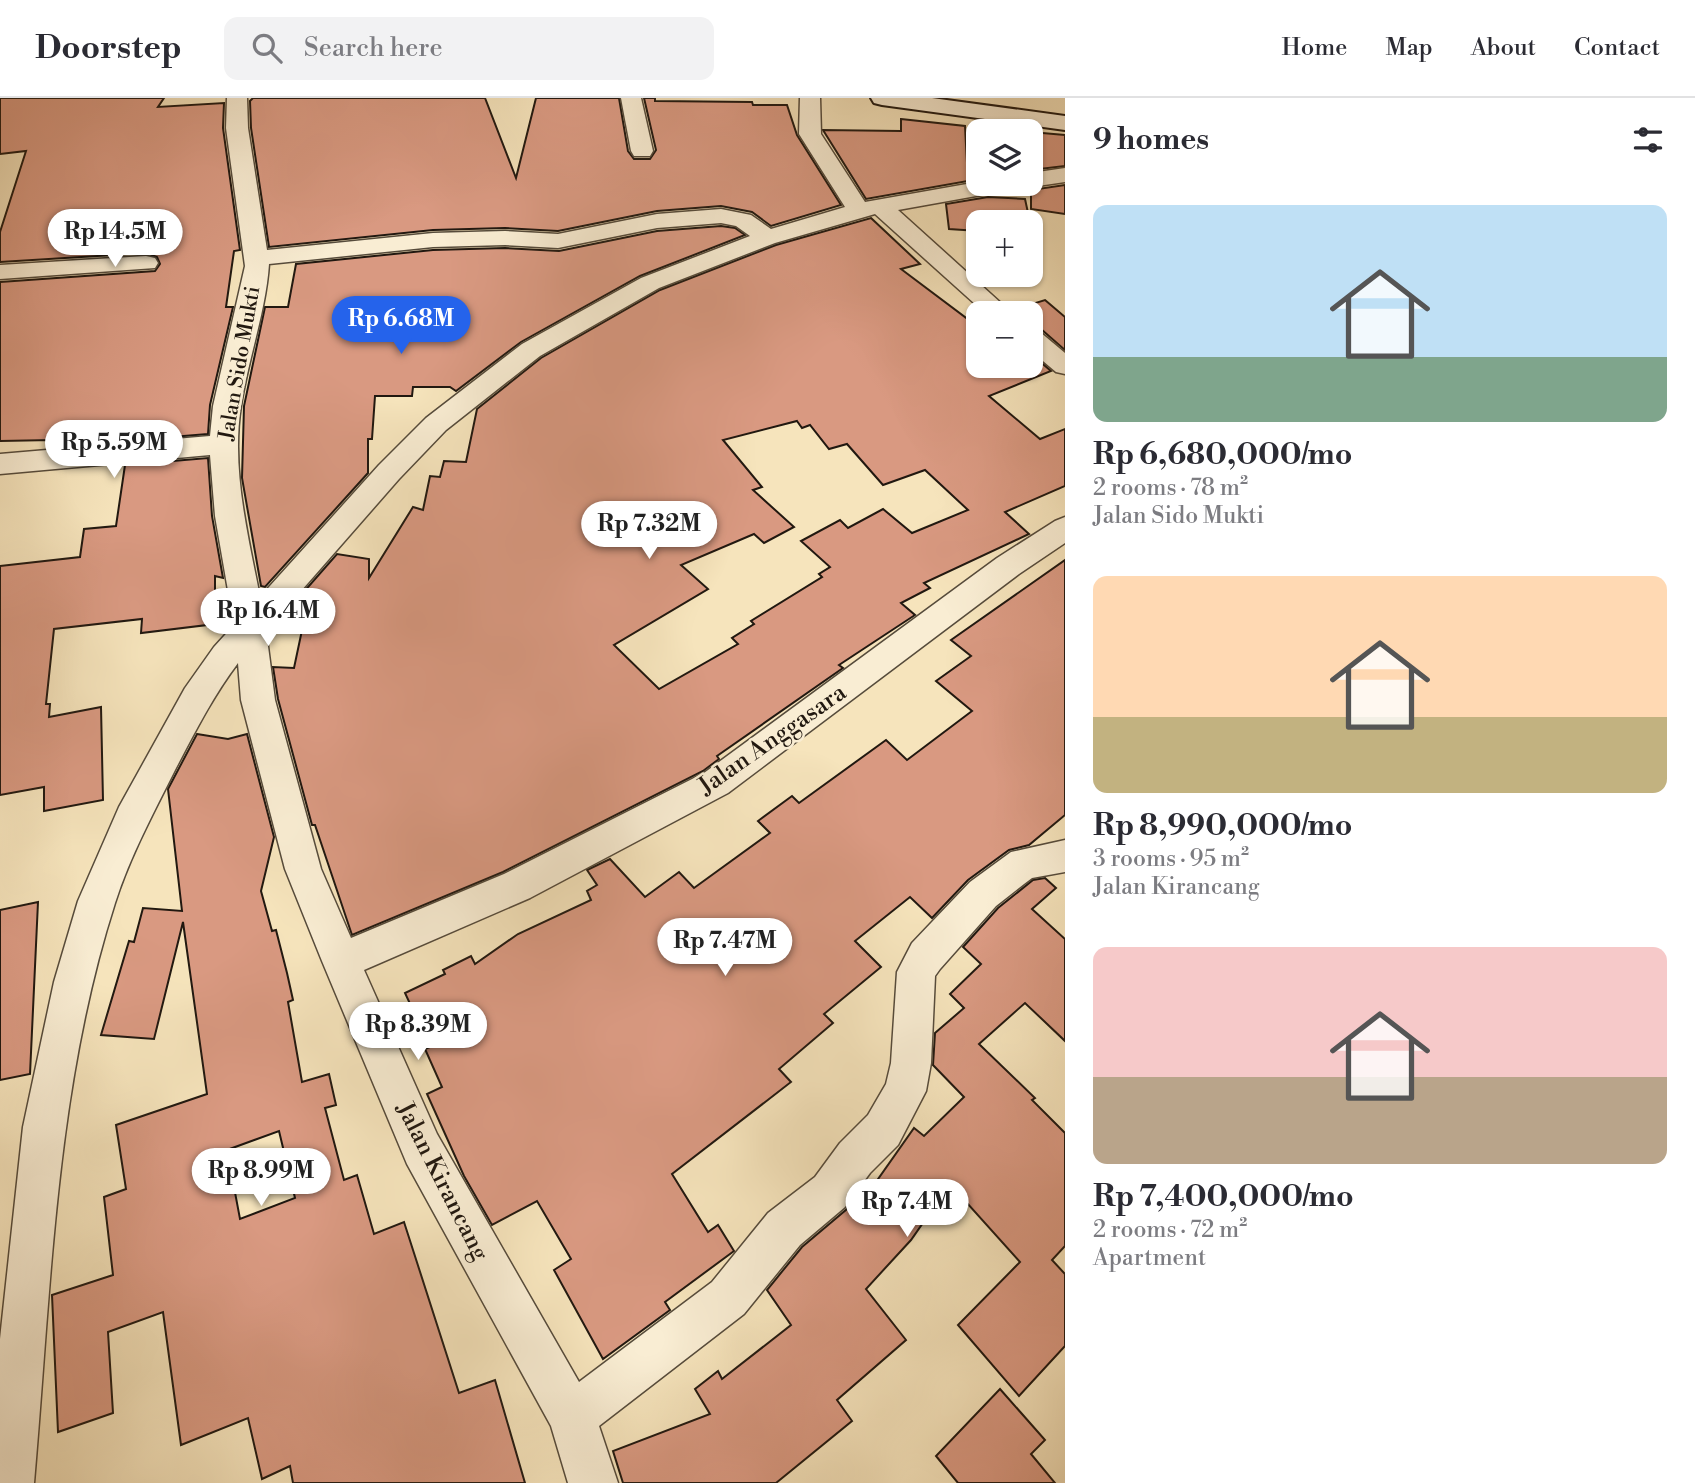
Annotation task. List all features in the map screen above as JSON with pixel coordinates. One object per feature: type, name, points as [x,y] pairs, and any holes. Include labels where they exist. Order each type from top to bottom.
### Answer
[{"type":"street","name":"Jalan Sido Mukti","points":[[237,98],[237,128],[256,258],[246,326],[227,406],[223,444],[230,516],[250,627]]},
{"type":"street","points":[[631,98],[642,151]]},
{"type":"street","points":[[810,98],[810,134],[869,208],[985,301]]},
{"type":"street","points":[[882,98],[1065,123]]},
{"type":"street","points":[[1043,178],[1065,175]]},
{"type":"street","points":[[9,1483],[44,1127],[73,982],[97,901],[132,818],[197,697],[225,656],[389,472],[436,424],[531,350],[650,283],[767,238],[869,208],[966,191]]},
{"type":"street","points":[[256,258],[433,240],[505,238],[558,241],[657,221],[721,216],[743,219],[767,238]]},
{"type":"street","points":[[0,272],[146,263]]},
{"type":"street","points":[[1043,348],[1065,366]]},
{"type":"street","points":[[0,464],[223,444]]},
{"type":"street","name":"Jalan Anggasara","points":[[341,961],[517,886],[716,783],[1064,530]]},
{"type":"street","name":"Jalan Kirancang","points":[[250,627],[258,699],[303,869],[422,1149],[572,1417],[593,1483]]},
{"type":"street","points":[[572,1417],[728,1298],[784,1229],[830,1192],[855,1158],[883,1130],[905,1091],[911,1063],[916,972],[926,956],[983,894],[1010,872],[1024,863],[1065,856]]},
{"type":"building","points":[[0,98],[164,98],[158,107],[224,103],[223,128],[240,250],[234,251],[226,307],[233,307],[210,405],[208,434],[50,447],[52,440],[0,441],[0,282],[155,271],[160,264],[157,257],[146,253],[0,262],[0,232],[26,151],[0,154]]},
{"type":"building","points":[[253,98],[485,98],[516,178],[536,98],[619,98],[628,151],[634,159],[650,159],[656,150],[644,98],[655,98],[655,101],[787,105],[797,135],[841,205],[771,226],[752,212],[721,206],[657,211],[558,231],[505,228],[433,230],[269,247],[251,128],[250,101]]},
{"type":"building","points":[[901,119],[965,126],[966,181],[866,199],[823,130],[901,131]]},
{"type":"building","points":[[1043,133],[1065,135],[1065,166],[1043,169]]},
{"type":"building","points":[[1065,185],[1065,214],[1031,209],[1031,196],[1043,196],[1043,188]]},
{"type":"building","points":[[988,197],[1025,199],[1027,210],[966,210],[966,230],[949,229],[946,204]]},
{"type":"building","points":[[871,218],[920,264],[901,269],[966,318],[966,378],[1034,378],[989,396],[1040,439],[1065,429],[1065,486],[1005,512],[1029,534],[924,583],[930,588],[901,603],[915,615],[839,665],[843,668],[717,756],[719,759],[703,771],[503,872],[352,935],[315,825],[312,825],[278,699],[273,667],[294,668],[309,597],[301,595],[337,554],[369,559],[369,578],[413,507],[423,510],[430,476],[440,477],[444,461],[466,462],[477,409],[541,358],[660,290],[776,245]],"holes":[[[797,421],[802,428],[810,425],[829,449],[847,444],[883,485],[925,470],[968,510],[912,533],[883,509],[848,528],[840,520],[801,541],[830,567],[819,574],[822,577],[751,621],[754,624],[732,638],[738,644],[659,689],[614,645],[708,589],[681,565],[754,534],[764,543],[794,527],[753,490],[762,487],[723,440]]]},
{"type":"building","points":[[721,226],[735,228],[745,235],[640,276],[521,342],[456,391],[450,387],[413,387],[412,396],[375,396],[372,439],[368,439],[368,473],[265,587],[261,586],[242,478],[244,406],[265,307],[288,307],[296,264],[433,250],[505,248],[559,251],[657,231]]},
{"type":"building","points":[[1045,300],[1065,317],[1065,350],[1043,331],[1042,301]]},
{"type":"building","points":[[1043,364],[1051,371],[1043,374]]},
{"type":"building","points":[[208,458],[212,516],[223,578],[215,576],[215,624],[141,633],[142,619],[54,629],[46,704],[50,704],[49,717],[101,707],[103,800],[44,811],[44,787],[0,795],[0,566],[80,557],[84,529],[116,526],[125,465]]},
{"type":"building","points":[[1065,560],[1065,815],[1029,845],[1009,850],[968,880],[932,918],[910,897],[855,941],[881,967],[824,1014],[833,1023],[779,1069],[791,1082],[672,1174],[708,1232],[718,1225],[734,1251],[665,1302],[670,1310],[603,1359],[554,1270],[571,1259],[537,1201],[492,1225],[464,1176],[427,1094],[442,1087],[425,1049],[430,1047],[405,993],[445,974],[443,970],[471,956],[475,964],[518,934],[591,900],[587,891],[597,885],[587,870],[610,859],[645,897],[679,872],[694,888],[770,833],[758,821],[792,796],[799,803],[886,740],[907,760],[972,711],[936,681],[971,656],[951,640]]},
{"type":"building","points":[[197,734],[228,739],[247,734],[274,837],[261,891],[272,931],[276,930],[293,1000],[288,1002],[302,1082],[329,1074],[336,1105],[325,1108],[344,1180],[357,1175],[374,1234],[404,1222],[459,1393],[495,1380],[525,1483],[293,1483],[290,1466],[262,1479],[248,1418],[181,1445],[163,1312],[108,1332],[113,1413],[58,1432],[52,1295],[113,1275],[104,1197],[126,1189],[116,1125],[207,1094],[183,922],[154,1039],[101,1035],[129,941],[134,942],[143,908],[182,911],[168,789]],"holes":[[[279,1131],[295,1198],[240,1219],[227,1150]]]},
{"type":"building","points":[[1045,878],[1056,888],[1032,909],[1065,939],[1065,1041],[1025,1003],[979,1044],[1035,1098],[1032,1100],[1065,1133],[1065,1246],[1052,1260],[1065,1274],[1065,1346],[1019,1396],[958,1325],[1020,1262],[950,1184],[911,1240],[866,1289],[906,1340],[837,1400],[852,1421],[776,1483],[623,1483],[613,1451],[710,1414],[695,1389],[718,1371],[722,1379],[791,1325],[767,1290],[802,1247],[847,1209],[865,1184],[871,1189],[914,1128],[924,1136],[964,1097],[933,1065],[935,1033],[964,1008],[950,994],[981,964],[963,947],[998,908],[1033,880]]},
{"type":"building","points":[[38,902],[30,1074],[0,1080],[0,910]]},
{"type":"building","points":[[1000,1389],[1045,1440],[1031,1454],[1055,1483],[958,1483],[936,1456]]}]
